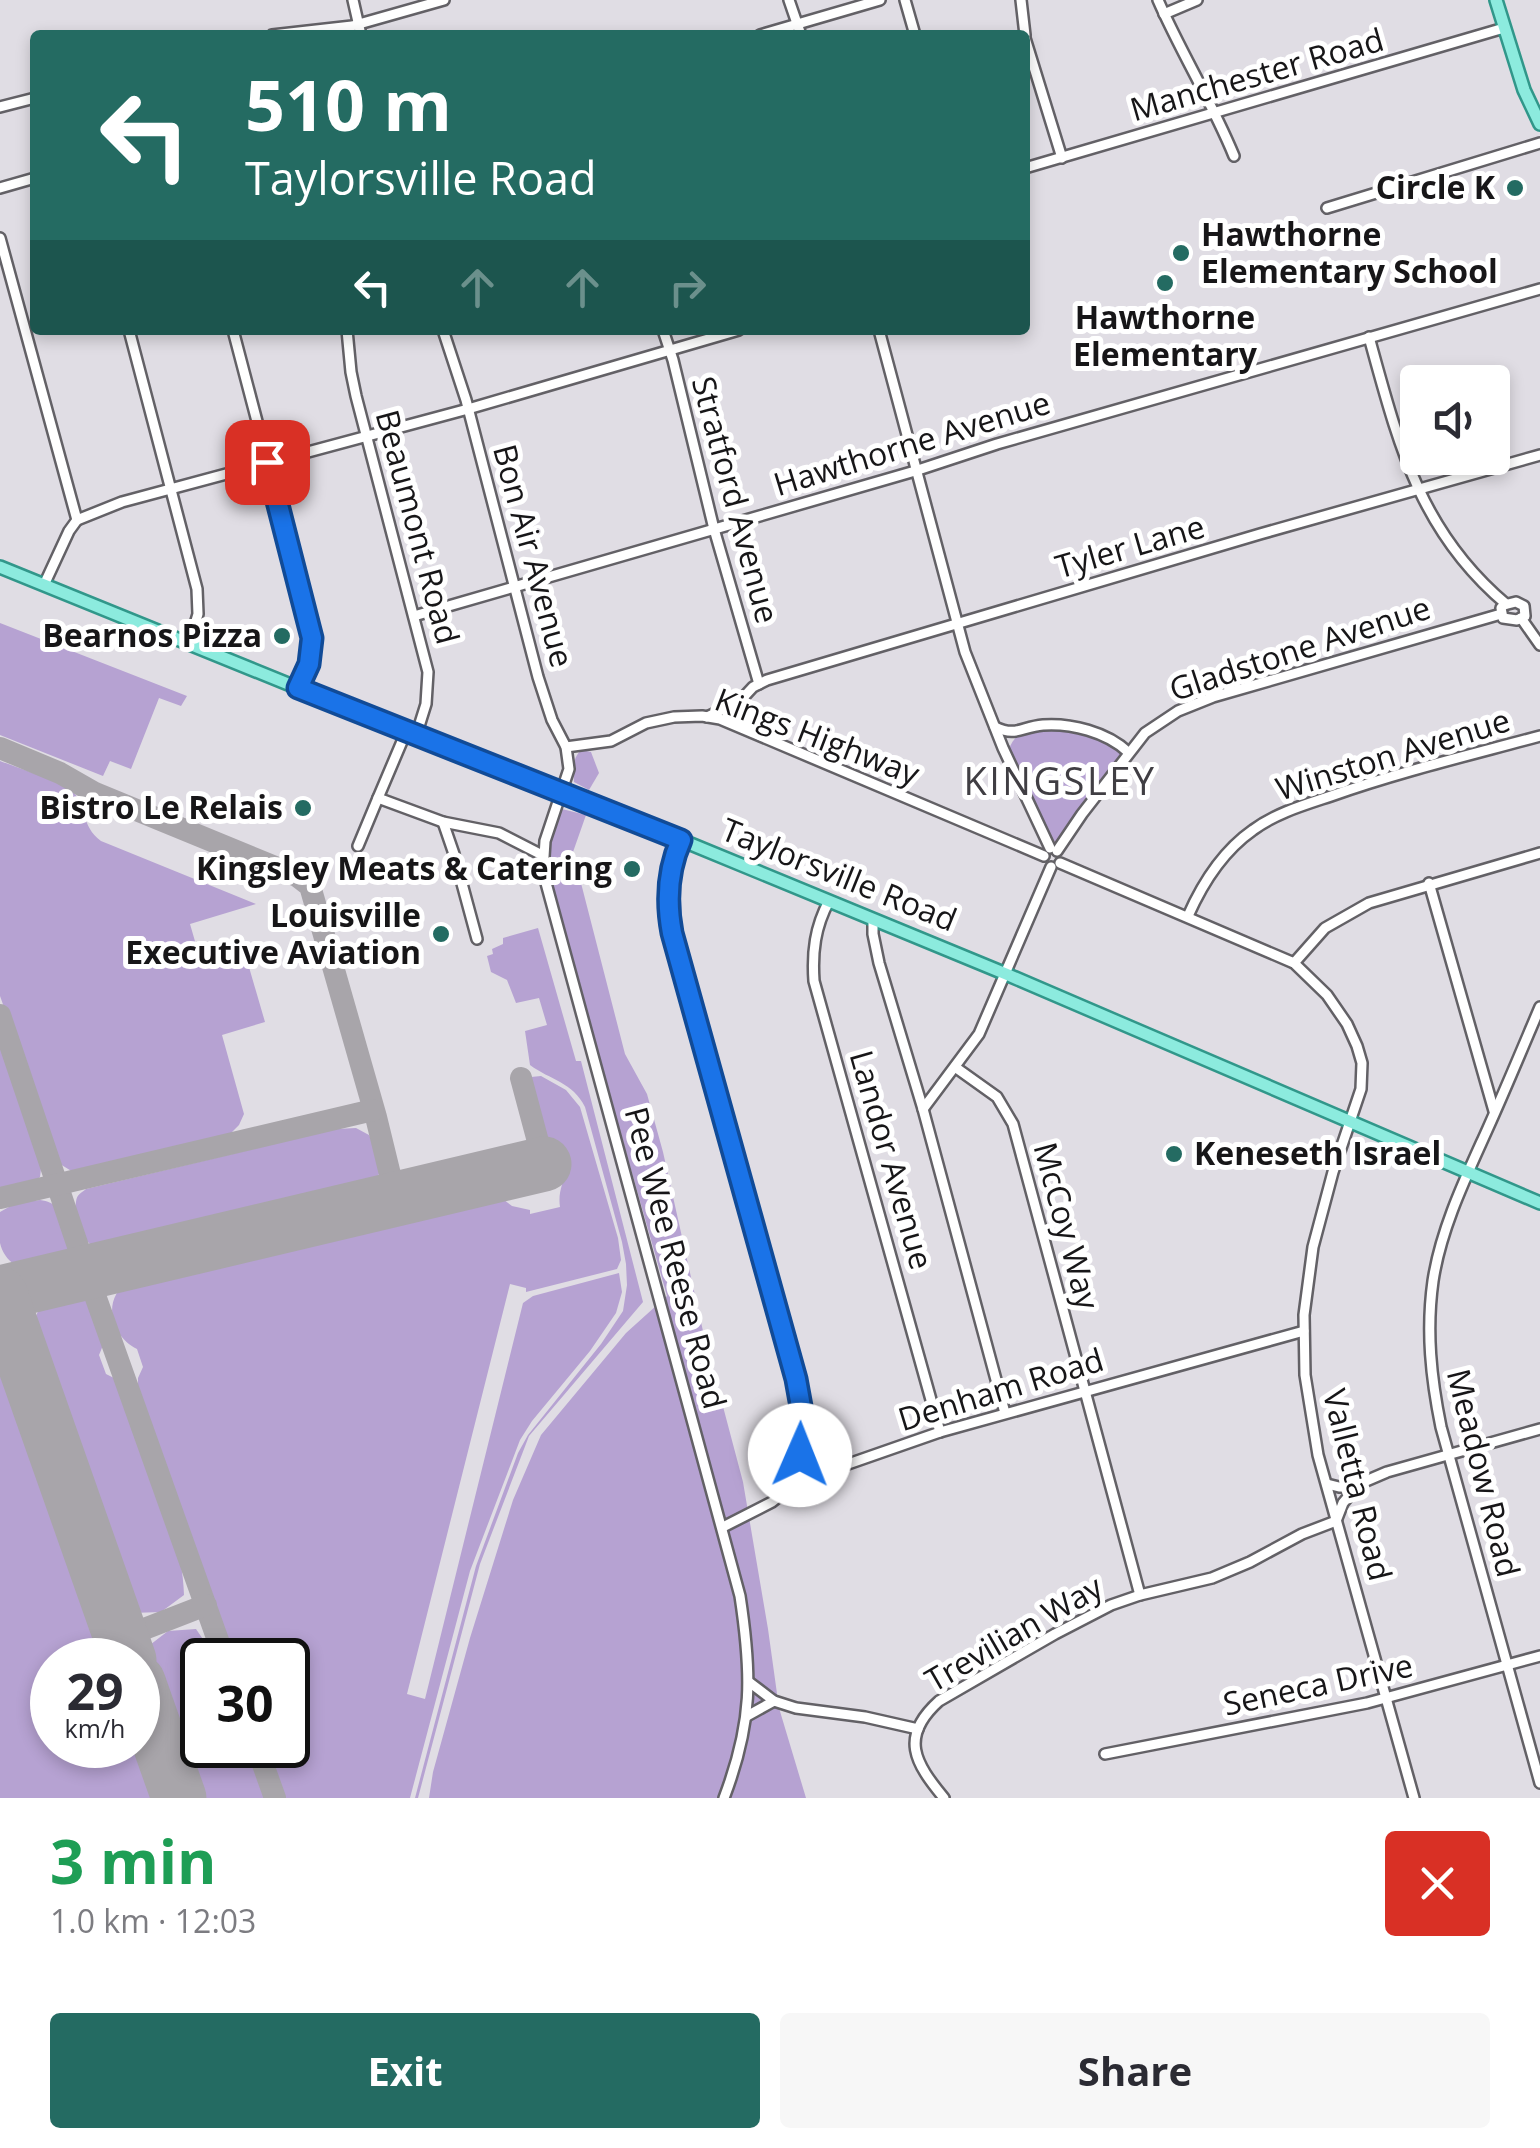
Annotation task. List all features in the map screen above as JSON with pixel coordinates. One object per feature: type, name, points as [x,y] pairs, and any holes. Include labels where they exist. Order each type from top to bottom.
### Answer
[{"type":"main road","points":[[1496,0],[1524,90],[1540,124]]},
{"type":"main road","name":"Taylorsville Road","points":[[0,567],[830,901],[1540,1203]]},
{"type":"street","points":[[353,0],[360,30],[444,0]]},
{"type":"street","points":[[789,0],[799,30],[880,0]]},
{"type":"street","points":[[905,0],[914,30]]},
{"type":"street","points":[[1021,0],[1024,30]]},
{"type":"street","points":[[1158,0],[1234,156]]},
{"type":"street","points":[[1164,14],[1197,0]]},
{"type":"street","name":"Manchester Road","points":[[1030,167],[1504,28]]},
{"type":"street","points":[[1030,52],[1062,158]]},
{"type":"street","points":[[0,107],[30,99]]},
{"type":"street","points":[[1326,208],[1540,143]]},
{"type":"street","points":[[0,188],[30,179]]},
{"type":"street","points":[[0,238],[76,520]]},
{"type":"street","name":"Hawthorne Avenue","points":[[414,616],[1540,288]]},
{"type":"street","points":[[130,335],[199,599],[189,644]]},
{"type":"street","points":[[233,335],[312,638],[309,664],[298,688]]},
{"type":"street","name":"Beaumont Road","points":[[348,335],[351,372],[429,680],[426,704],[358,846]]},
{"type":"street","name":"Bon Air Avenue","points":[[445,335],[547,704],[566,746]]},
{"type":"street","name":"Stratford Avenue","points":[[664,335],[758,684]]},
{"type":"street","points":[[44,585],[76,520],[122,502],[468,409],[722,335]]},
{"type":"street","points":[[880,335],[966,652],[1056,865],[1294,962],[1327,995],[1357,1046],[1363,1080],[1351,1122]]},
{"type":"street","points":[[1369,338],[1394,430],[1418,490],[1456,554],[1503,609],[1506,619],[1521,618],[1525,607]]},
{"type":"street","name":"Tyler Lane","points":[[707,717],[740,701],[758,684],[1278,528],[1540,455]]},
{"type":"street","points":[[1503,609],[1516,602],[1525,607],[1540,602]]},
{"type":"street","name":"Gladstone Avenue","points":[[1050,852],[1144,732],[1162,720],[1196,703],[1503,609]]},
{"type":"street","points":[[1521,618],[1540,645]]},
{"type":"street","points":[[740,701],[754,734]]},
{"type":"street","name":"Kings Highway","points":[[566,746],[611,741],[660,720],[707,717],[1050,852]]},
{"type":"street","points":[[995,727],[1012,733],[1041,726],[1070,727],[1108,738],[1128,752]]},
{"type":"street","points":[[1004,748],[1012,733]]},
{"type":"street","name":"Winston Avenue","points":[[1188,916],[1201,888],[1222,859],[1265,822],[1358,786],[1540,736]]},
{"type":"street","points":[[560,792],[569,769],[566,746]]},
{"type":"street","name":"Pee Wee Reese Road","points":[[560,792],[542,855],[543,872],[740,1596],[749,1682],[747,1716],[740,1754],[724,1798]]},
{"type":"street","points":[[378,798],[442,822],[499,833],[542,855]]},
{"type":"street","points":[[442,822],[478,939]]},
{"type":"street","points":[[681,840],[669,879],[668,911],[798,1390],[804,1435],[792,1486]]},
{"type":"street","points":[[1294,962],[1325,928],[1350,912],[1389,895],[1540,852]]},
{"type":"street","points":[[923,1110],[979,1034],[1056,865]]},
{"type":"street","points":[[1429,884],[1494,1114]]},
{"type":"street","name":"Landor Avenue","points":[[830,901],[814,943],[816,991],[940,1432]]},
{"type":"street","points":[[873,919],[879,963],[1006,1413]]},
{"type":"street","name":"Meadow Road","points":[[1540,1007],[1468,1173],[1439,1252],[1431,1300],[1430,1368],[1448,1455],[1540,1783]]},
{"type":"street","name":"McCoy Way","points":[[956,1067],[997,1097],[1010,1117],[1140,1595]]},
{"type":"street","points":[[1485,1078],[1509,1078]]},
{"type":"street","name":"Valletta Road","points":[[1351,1122],[1313,1247],[1306,1296],[1305,1375],[1312,1429],[1412,1795]]},
{"type":"street","name":"Denham Road","points":[[723,1527],[772,1502],[792,1486],[940,1432],[1304,1331]]},
{"type":"street","points":[[1327,1484],[1346,1488],[1387,1472],[1540,1429]]},
{"type":"street","points":[[1336,1521],[1343,1503],[1359,1484]]},
{"type":"street","name":"Trevilian Way","points":[[749,1682],[774,1701],[796,1708],[918,1729],[924,1716],[945,1697],[1084,1618],[1140,1595],[1212,1578],[1336,1521]]},
{"type":"street","name":"Seneca Drive","points":[[1105,1754],[1386,1699],[1540,1656]]},
{"type":"street","points":[[747,1716],[774,1701]]},
{"type":"street","points":[[918,1729],[914,1742],[920,1765],[944,1798]]},
{"type":"shaded area","points":[[0,623],[187,696],[181,706],[159,698],[131,769],[110,761],[103,776],[0,735]]},
{"type":"shaded area","points":[[1052,728],[1099,738],[1121,754],[1057,843],[1050,839],[1009,750],[1020,735]]},
{"type":"shaded area","points":[[582,750],[591,752],[599,773],[589,790],[574,782],[575,760]]},
{"type":"shaded area","points":[[0,761],[74,793],[90,829],[101,841],[256,904],[190,924],[201,962],[244,950],[265,1022],[222,1035],[244,1114],[229,1135],[73,1172],[60,1164],[0,996]]},
{"type":"shaded area","points":[[562,809],[586,815],[573,852],[625,1054],[647,1094],[663,1152],[703,1331],[743,1482],[779,1708],[806,1798],[429,1798],[470,1638],[513,1500],[541,1435],[626,1333],[667,1296],[559,916],[545,847]]},
{"type":"shaded area","points":[[538,928],[576,1061],[581,1061],[643,1302],[529,1436],[480,1564],[415,1798],[476,1566],[518,1453],[528,1435],[623,1311],[627,1285],[622,1242],[585,1107],[568,1087],[530,1065],[525,1031],[547,1025],[539,998],[516,1003],[507,980],[491,972],[487,956],[503,944],[503,938]]},
{"type":"shaded area","points":[[0,1045],[42,1160],[40,1177],[35,1181],[0,1189]]},
{"type":"shaded area","points":[[541,1076],[566,1090],[580,1107],[621,1260],[617,1269],[526,1292],[526,1288],[510,1284],[407,1694],[425,1699],[523,1303],[533,1296],[619,1273],[622,1292],[616,1313],[520,1440],[470,1571],[410,1798],[282,1798],[271,1768],[310,1768],[310,1638],[226,1638],[138,1387],[143,1367],[137,1349],[115,1326],[115,1297],[130,1281],[495,1193],[512,1206],[530,1210],[530,1214],[560,1207],[563,1161],[542,1133],[531,1077]]},
{"type":"shaded area","points":[[356,1128],[369,1135],[380,1168],[375,1183],[362,1195],[118,1253],[102,1252],[92,1246],[78,1221],[76,1199],[86,1189],[336,1129]]},
{"type":"shaded area","points":[[40,1200],[60,1211],[70,1240],[69,1253],[62,1263],[40,1272],[15,1265],[6,1256],[0,1243],[0,1212],[16,1203]]},
{"type":"shaded area","points":[[66,1295],[83,1298],[96,1310],[104,1337],[99,1355],[106,1374],[122,1386],[170,1516],[184,1595],[161,1612],[132,1613],[124,1602],[31,1335],[42,1307]]},
{"type":"shaded area","points":[[3,1342],[107,1638],[30,1638],[30,1768],[154,1768],[164,1798],[0,1798]]},
{"type":"shaded area","points":[[196,1629],[202,1638],[180,1638],[180,1758],[160,1700],[159,1638],[168,1631]]},
{"type":"shaded area","points":[[184,1768],[257,1768],[268,1798],[194,1798]]},
{"type":"taxiway","points":[[0,748],[60,773],[95,793],[297,876],[310,886],[396,1199]]},
{"type":"taxiway","points":[[0,1015],[217,1638]]},
{"type":"taxiway","points":[[521,1078],[544,1164]]},
{"type":"taxiway","points":[[0,1198],[373,1110]]},
{"type":"taxiway","points":[[121,1638],[206,1605]]},
{"type":"taxiway","points":[[264,1768],[275,1798]]},
{"type":"runway","points":[[0,1293],[544,1164]]},
{"type":"runway","points":[[0,1294],[121,1638]]},
{"type":"runway","points":[[160,1744],[179,1798]]},
{"type":"place","name":"Circle K","points":[[1515,188]]},
{"type":"place","name":"Hawthorne Elementary School","points":[[1181,253]]},
{"type":"place","name":"Hawthorne Elementary","points":[[1165,283]]},
{"type":"place","name":"Bearnos Pizza","points":[[282,636]]},
{"type":"place","name":"Bistro Le Relais","points":[[303,808]]},
{"type":"place","name":"Kingsley Meats & Catering","points":[[632,869]]},
{"type":"place","name":"Louisville Executive Aviation","points":[[441,934]]},
{"type":"place","name":"Keneseth Israel","points":[[1174,1154]]},
{"type":"district","name":"KINGSLEY","points":[[1060,782]]},
{"type":"route","points":[[267,462],[310,622],[312,652],[298,688],[681,840],[669,879],[672,933],[796,1379],[804,1423],[800,1455]]}]
